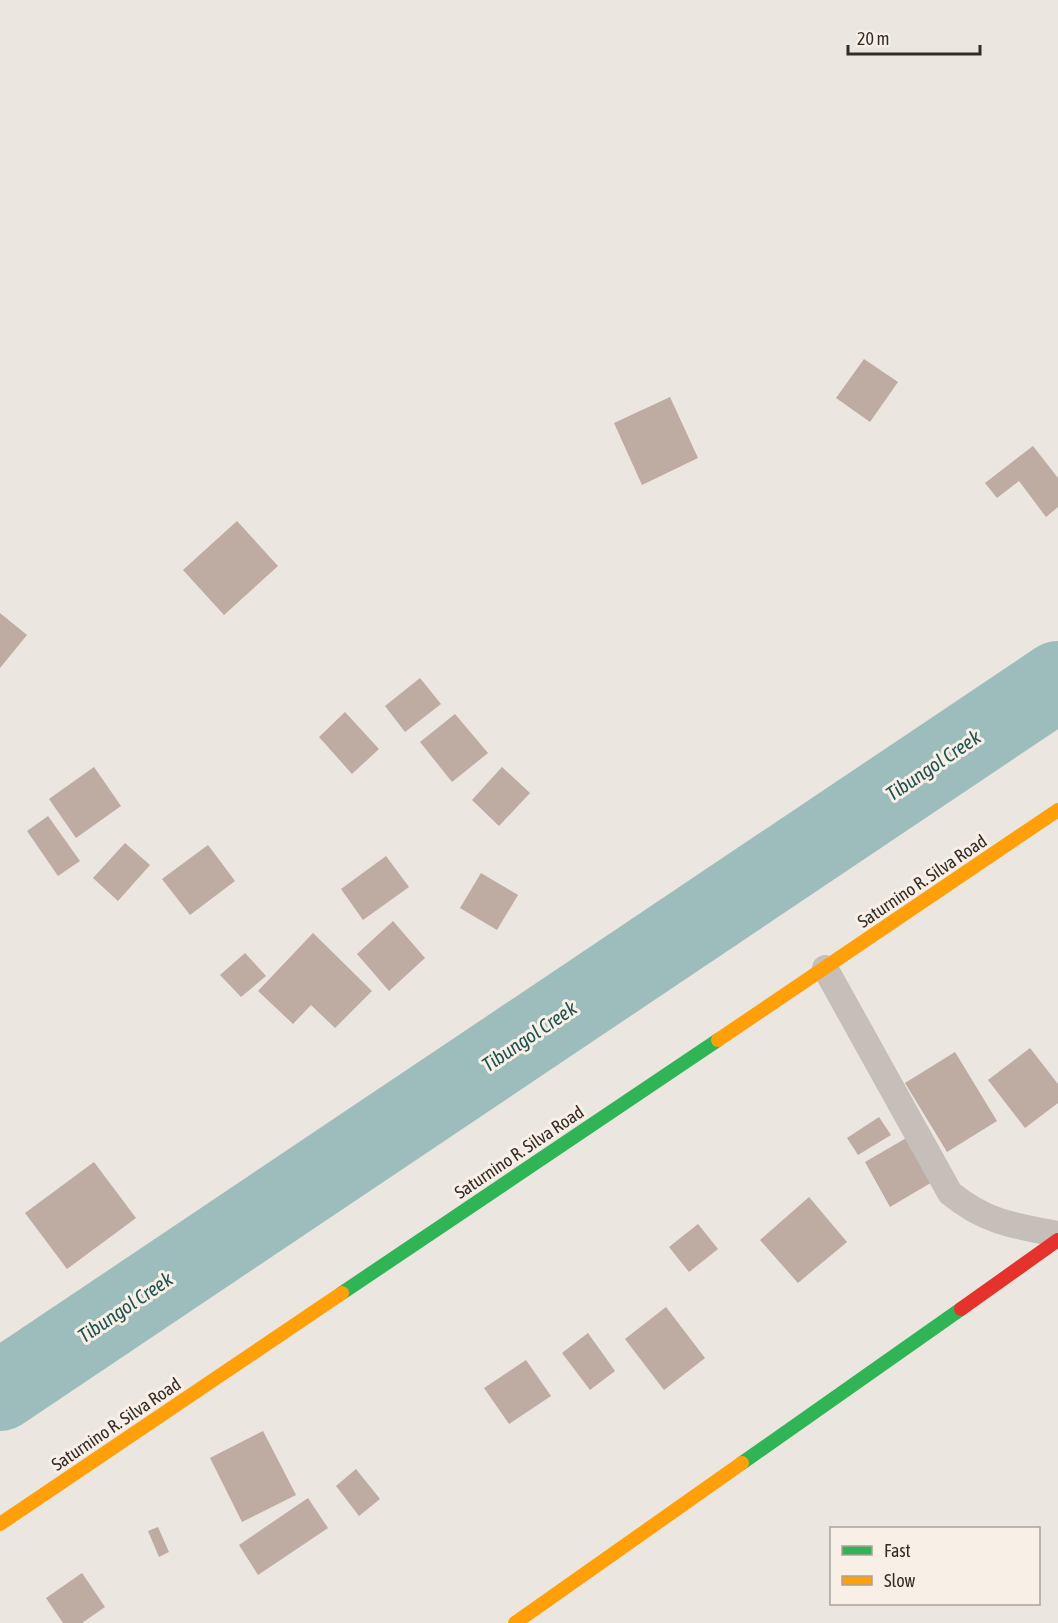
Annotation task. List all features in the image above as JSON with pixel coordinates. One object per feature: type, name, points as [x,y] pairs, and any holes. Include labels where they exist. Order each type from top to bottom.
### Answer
[{"type":"main road","name":"Saturnino R. Silva Road","points":[[0,1524],[1058,810]]},
{"type":"main road","points":[[515,1623],[1058,1240]]},
{"type":"lane","points":[[825,968],[950,1193],[970,1210],[1000,1223],[1058,1234]]},
{"type":"building","points":[[864,359],[898,382],[870,422],[836,398]]},
{"type":"building","points":[[670,397],[698,458],[642,485],[614,423]]},
{"type":"building","points":[[1033,446],[1058,478],[1058,507],[1046,517],[1019,481],[997,498],[985,483]]},
{"type":"building","points":[[237,521],[278,566],[224,615],[183,570]]},
{"type":"building","points":[[0,613],[27,635],[0,668]]},
{"type":"building","points":[[420,678],[441,704],[405,732],[385,706]]},
{"type":"building","points":[[345,712],[379,749],[352,774],[319,737]]},
{"type":"building","points":[[455,714],[488,753],[452,782],[420,742]]},
{"type":"building","points":[[94,767],[121,806],[76,838],[49,799]]},
{"type":"building","points":[[502,767],[530,793],[499,826],[472,800]]},
{"type":"building","points":[[48,816],[80,861],[58,876],[27,831]]},
{"type":"building","points":[[125,843],[150,865],[118,901],[93,878]]},
{"type":"building","points":[[208,845],[235,881],[190,915],[162,879]]},
{"type":"building","points":[[386,856],[409,887],[363,920],[341,889]]},
{"type":"building","points":[[481,873],[518,895],[497,930],[460,908]]},
{"type":"building","points":[[393,921],[425,958],[389,991],[357,954]]},
{"type":"building","points":[[313,933],[372,991],[335,1028],[311,1005],[293,1024],[258,991]]},
{"type":"building","points":[[245,953],[266,976],[241,997],[220,975]]},
{"type":"building","points":[[1030,1048],[1058,1084],[1058,1103],[1025,1128],[988,1080]]},
{"type":"building","points":[[955,1052],[997,1121],[947,1152],[905,1083]]},
{"type":"building","points":[[879,1117],[891,1135],[858,1155],[847,1138]]},
{"type":"building","points":[[908,1137],[934,1181],[890,1207],[865,1162]]},
{"type":"building","points":[[94,1162],[136,1218],[67,1269],[25,1213]]},
{"type":"building","points":[[809,1197],[847,1242],[798,1283],[760,1240]]},
{"type":"building","points":[[698,1224],[718,1249],[689,1272],[669,1247]]},
{"type":"building","points":[[666,1307],[705,1358],[664,1390],[625,1339]]},
{"type":"building","points":[[588,1333],[615,1371],[590,1390],[562,1353]]},
{"type":"building","points":[[526,1360],[551,1396],[509,1424],[484,1388]]},
{"type":"building","points":[[263,1431],[296,1495],[242,1522],[210,1458]]},
{"type":"building","points":[[356,1469],[380,1499],[359,1516],[336,1486]]},
{"type":"building","points":[[308,1498],[328,1528],[258,1575],[239,1545]]},
{"type":"building","points":[[158,1527],[169,1552],[159,1557],[148,1531]]},
{"type":"building","points":[[82,1573],[105,1607],[82,1623],[63,1623],[46,1598]]},
{"type":"waterway","name":"Tibungol Creek","points":[[0,1391],[1058,681]]},
{"type":"traffic: fast","points":[[342,1293],[718,1040]]},
{"type":"traffic: fast","points":[[742,1463],[961,1309]]},
{"type":"traffic: slow","points":[[718,1040],[1058,810]]},
{"type":"traffic: slow","points":[[0,1524],[342,1293]]},
{"type":"traffic: slow","points":[[515,1623],[742,1463]]},
{"type":"traffic: jam","points":[[961,1309],[1058,1240]]}]
